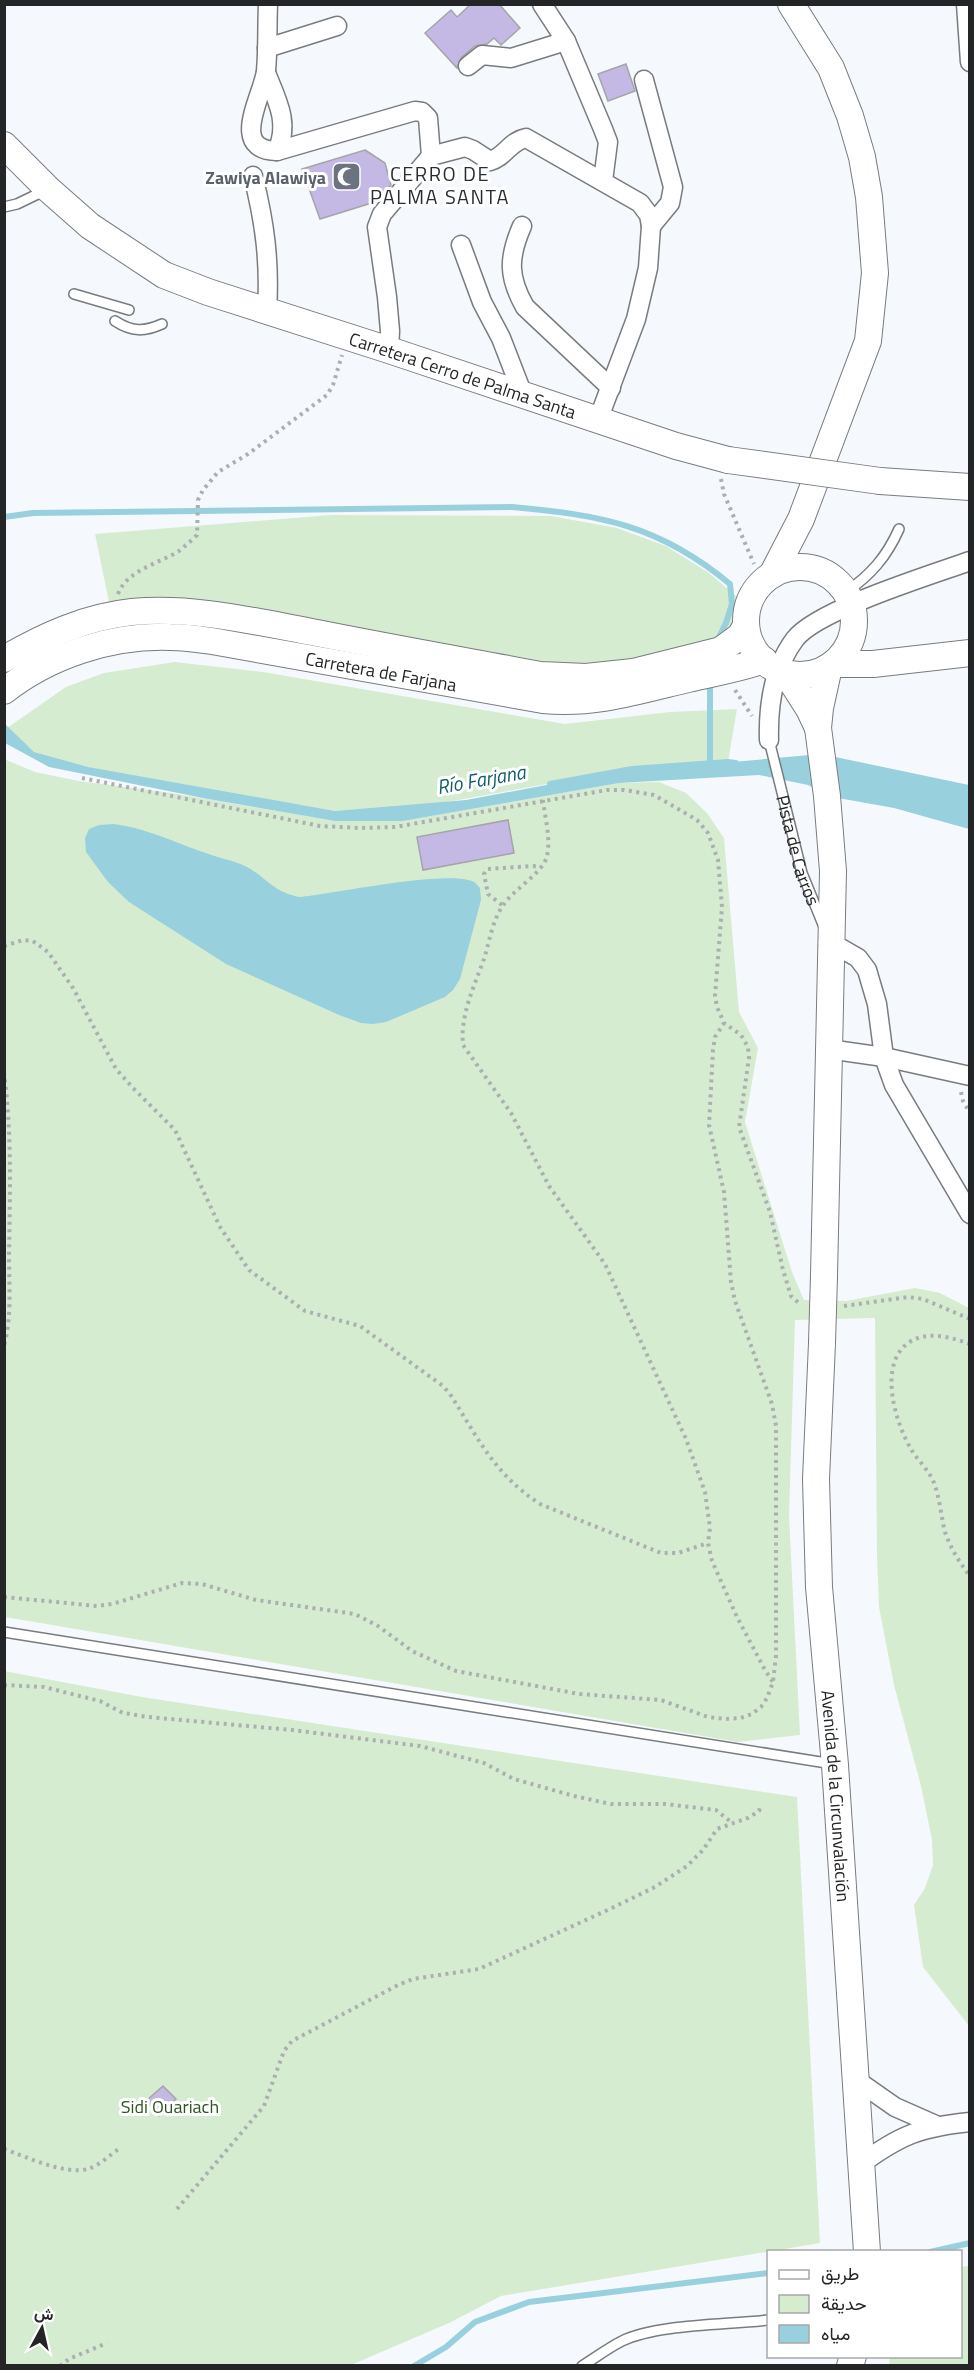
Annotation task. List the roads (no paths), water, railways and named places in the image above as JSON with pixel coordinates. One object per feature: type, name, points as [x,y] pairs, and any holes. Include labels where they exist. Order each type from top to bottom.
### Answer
[{"type":"main road","points":[[760,572],[801,519],[868,340],[875,273],[869,197],[862,157],[850,116],[831,68],[791,4]]},
{"type":"main road","name":"Carretera Cerro de Palma Santa","points":[[4,145],[48,189],[90,226],[164,275],[345,337],[722,459],[880,481],[969,487]]},
{"type":"main road","points":[[801,519],[819,570]]},
{"type":"main road","points":[[760,572],[803,567],[819,570],[839,583],[849,598],[854,630],[843,654],[831,665],[818,728]]},
{"type":"main road","points":[[760,572],[763,582],[752,597],[747,614],[742,616],[749,639],[809,709],[818,728]]},
{"type":"main road","name":"Carretera de Farjana","points":[[4,659],[62,629],[113,615],[172,611],[214,615],[541,675],[633,682]]},
{"type":"main road","name":"Carretera de Farjana","points":[[717,666],[731,644],[742,616]]},
{"type":"main road","points":[[854,630],[878,653],[893,662]]},
{"type":"main road","name":"Carretera de Farjana","points":[[8,688],[47,664],[74,653],[137,638],[170,637],[257,648],[543,700],[590,701],[633,682],[717,666],[776,668],[800,675],[815,673],[831,665]]},
{"type":"main road","points":[[831,665],[864,665],[969,654]]},
{"type":"main road","name":"Avenida de la Circunvalación","points":[[818,728],[827,796],[833,871],[816,1535],[835,1765],[867,2250]]},
{"type":"street","points":[[268,4],[266,73],[253,114],[252,137],[257,146],[267,151],[277,151],[415,111],[422,112],[428,118],[431,156]]},
{"type":"street","points":[[542,4],[566,41],[608,142],[603,181]]},
{"type":"street","points":[[966,4],[969,63]]},
{"type":"street","points":[[267,48],[337,26]]},
{"type":"street","points":[[468,66],[482,55],[511,58],[566,41]]},
{"type":"street","points":[[266,73],[284,129],[277,151]]},
{"type":"street","points":[[644,80],[673,187],[670,203],[651,226]]},
{"type":"street","points":[[389,350],[387,297],[377,227],[388,206],[431,156],[465,147],[490,161],[497,159],[518,140],[526,138],[640,202],[649,215],[651,226],[648,268],[643,294],[636,319],[598,420]]},
{"type":"street","points":[[253,176],[267,240],[269,276],[267,311]]},
{"type":"street","points":[[522,226],[514,243],[511,275],[525,307],[611,388]]},
{"type":"street","points":[[461,246],[482,303],[501,338],[523,395]]},
{"type":"street","name":"Pista de Carros","points":[[770,745],[771,698],[776,668],[796,637],[849,598],[969,561]]},
{"type":"street","points":[[832,943],[858,958],[867,970],[878,1004],[884,1058],[897,1092],[969,1214]]},
{"type":"street","points":[[828,1049],[969,1076]]},
{"type":"street","points":[[855,2079],[895,2107],[938,2126]]},
{"type":"street","points":[[861,2164],[898,2139],[917,2130],[969,2122]]},
{"type":"lane","points":[[4,207],[17,204],[48,189]]},
{"type":"lane","points":[[74,294],[129,310]]},
{"type":"lane","points":[[116,321],[126,328],[138,331],[151,330],[162,324]]},
{"type":"lane","points":[[849,598],[878,565],[899,529]]},
{"type":"lane","name":"Pista de Carros","points":[[770,745],[802,873],[815,908],[832,943]]},
{"type":"lane","points":[[4,1632],[835,1765]]},
{"type":"lane","points":[[582,2366],[623,2340],[645,2334],[686,2327],[767,2320]]},
{"type":"water","name":"Río Farjana","points":[[4,723],[34,752],[88,767],[335,811],[466,800],[610,773],[821,754],[969,785],[969,829],[894,808],[827,796],[808,785],[759,775],[619,783],[403,821],[335,821],[208,799],[49,767],[5,743]]},
{"type":"water","points":[[114,824],[150,832],[240,864],[253,870],[283,892],[300,897],[417,880],[441,878],[474,882],[480,888],[481,900],[460,979],[445,997],[386,1022],[361,1023],[339,1015],[226,964],[129,902],[108,882],[86,852],[85,838],[89,829],[99,825]]},
{"type":"waterway","points":[[4,517],[33,513],[512,507],[574,514],[628,526],[653,536],[704,564],[730,584],[732,604],[716,643]]},
{"type":"waterway","points":[[710,680],[710,763]]},
{"type":"waterway","name":"Río Farjana","points":[[550,784],[632,769],[736,763]]},
{"type":"waterway","points":[[939,2250],[970,2243]]},
{"type":"waterway","points":[[414,2366],[446,2347],[475,2322],[529,2302],[767,2273]]},
{"type":"place","name":"Zawiya Alawiya","points":[[347,177]]},
{"type":"district","name":"CERRO DE PALMA SANTA","points":[[440,184]]},
{"type":"park label","name":"Sidi Ouariach","points":[[170,2106]]}]
